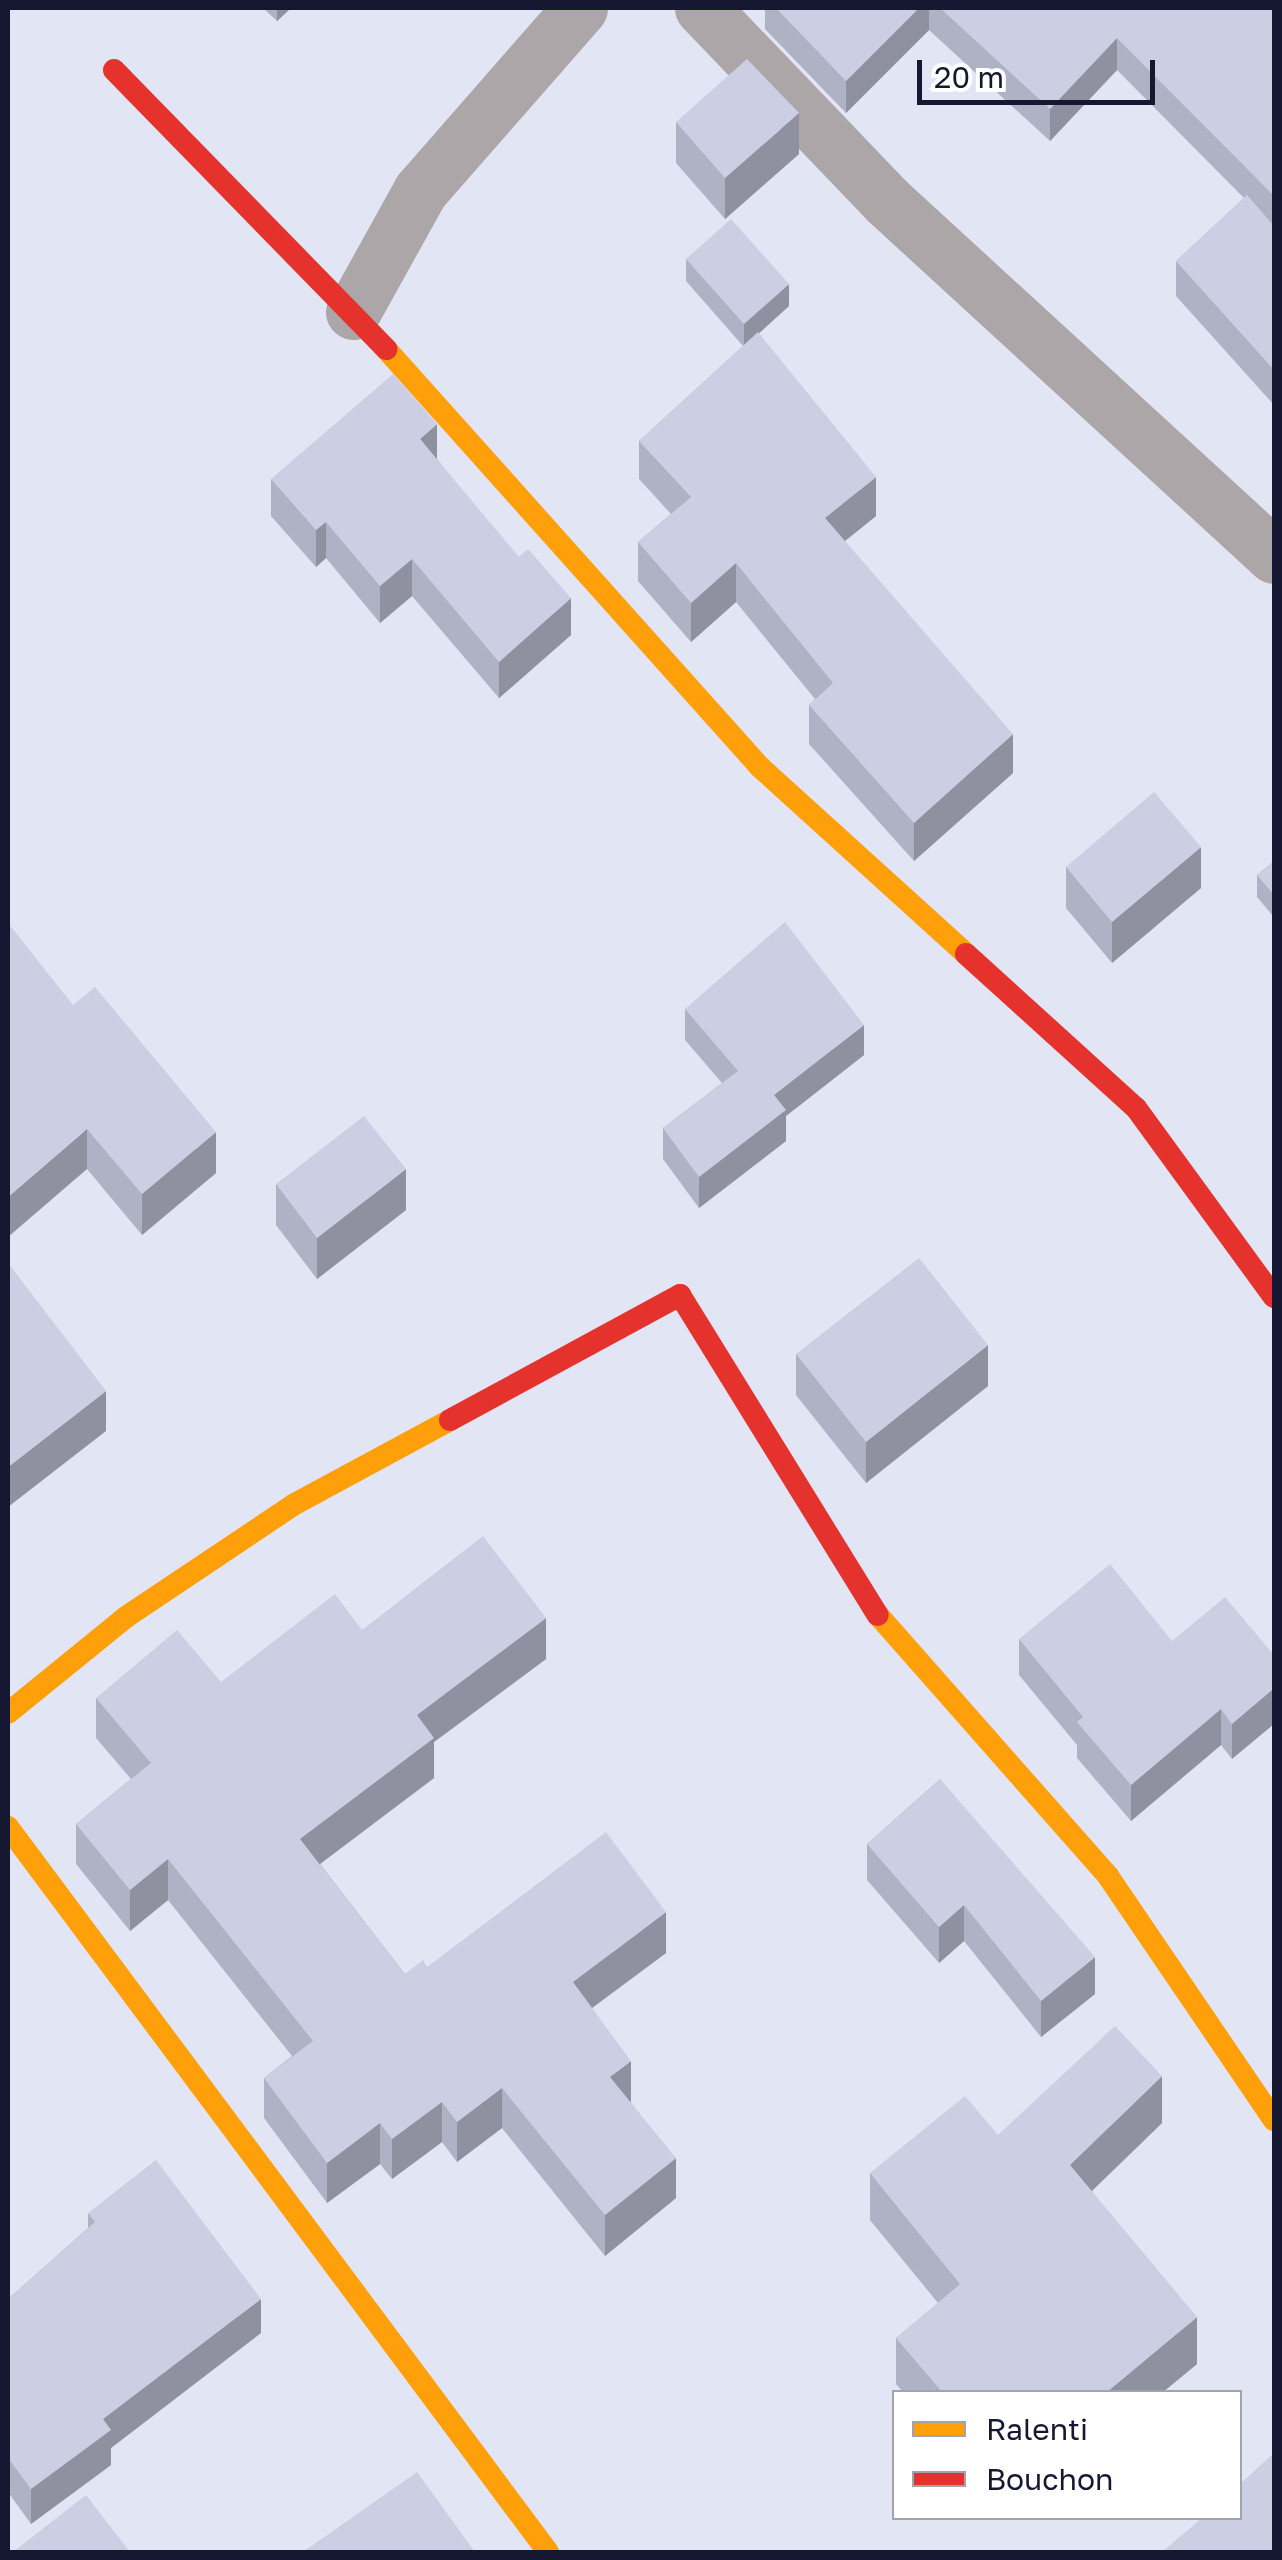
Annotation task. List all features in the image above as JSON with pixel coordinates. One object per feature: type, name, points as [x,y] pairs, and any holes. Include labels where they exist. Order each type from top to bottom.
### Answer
[{"type":"street","points":[[352,312],[420,191],[580,8]]},
{"type":"street","points":[[702,8],[888,201],[1274,556]]},
{"type":"street","points":[[114,70],[352,312],[760,767],[1136,1108],[1274,1296]]},
{"type":"street","points":[[8,1713],[126,1618],[292,1504],[680,1295],[858,1594],[1108,1876],[1274,2120]]},
{"type":"street","points":[[8,1827],[548,2552]]},
{"type":"building","points":[[776,8],[919,8],[846,81]]},
{"type":"building","points":[[940,8],[1274,8],[1274,196],[1117,38],[1050,109]]},
{"type":"building","points":[[747,59],[799,113],[725,178],[676,122]]},
{"type":"building","points":[[1247,195],[1274,226],[1274,370],[1176,261]]},
{"type":"building","points":[[731,219],[789,284],[744,324],[686,259]]},
{"type":"building","points":[[758,332],[876,477],[825,518],[1013,734],[914,823],[809,705],[833,683],[736,563],[691,603],[638,542],[691,497],[639,441]]},
{"type":"building","points":[[393,374],[437,424],[420,439],[519,557],[528,549],[571,598],[499,662],[412,559],[380,586],[326,522],[316,530],[271,479]]},
{"type":"building","points":[[1154,792],[1201,847],[1112,922],[1066,867]]},
{"type":"building","points":[[1274,861],[1274,895],[1257,875]]},
{"type":"building","points":[[785,922],[864,1025],[774,1095],[786,1110],[699,1177],[663,1128],[738,1071],[685,1009]]},
{"type":"building","points":[[8,923],[73,1005],[95,987],[216,1132],[142,1194],[87,1129],[8,1197]]},
{"type":"building","points":[[364,1116],[406,1169],[317,1238],[276,1184]]},
{"type":"building","points":[[919,1258],[988,1345],[866,1442],[796,1354]]},
{"type":"building","points":[[8,1263],[106,1391],[8,1467]]},
{"type":"building","points":[[483,1536],[546,1618],[417,1715],[434,1738],[300,1839],[405,1974],[423,1960],[427,1967],[606,1832],[666,1912],[573,1982],[631,2061],[610,2077],[676,2158],[605,2215],[502,2088],[457,2122],[442,2102],[392,2139],[380,2123],[327,2163],[264,2078],[313,2041],[168,1859],[130,1890],[76,1824],[151,1763],[96,1698],[177,1630],[221,1682],[335,1594],[362,1630]]},
{"type":"building","points":[[1110,1564],[1172,1641],[1225,1597],[1274,1655],[1274,1688],[1232,1724],[1221,1709],[1131,1785],[1077,1722],[1083,1717],[1019,1639]]},
{"type":"building","points":[[940,1779],[1095,1957],[1041,2001],[964,1905],[939,1927],[867,1844]]},
{"type":"building","points":[[1115,2026],[1162,2076],[1070,2165],[1197,2317],[1109,2390],[940,2390],[896,2338],[960,2284],[870,2173],[965,2096],[998,2135]]},
{"type":"building","points":[[156,2160],[261,2299],[103,2419],[111,2430],[31,2489],[8,2458],[8,2299],[95,2222],[88,2213]]},
{"type":"building","points":[[1274,2453],[1274,2552],[1162,2552],[1200,2520],[1242,2520],[1242,2482]]},
{"type":"building","points":[[417,2472],[475,2552],[303,2552]]},
{"type":"building","points":[[86,2495],[130,2552],[13,2552]]},
{"type":"traffic: slow","points":[[386,349],[760,767],[966,954]]},
{"type":"traffic: slow","points":[[8,1713],[126,1617],[293,1505],[450,1420]]},
{"type":"traffic: slow","points":[[878,1615],[1108,1876],[1274,2120]]},
{"type":"traffic: slow","points":[[8,1827],[548,2552]]},
{"type":"traffic: jam","points":[[114,70],[386,349]]},
{"type":"traffic: jam","points":[[966,954],[1136,1108],[1274,1297]]},
{"type":"traffic: jam","points":[[450,1420],[680,1295],[878,1615]]}]
